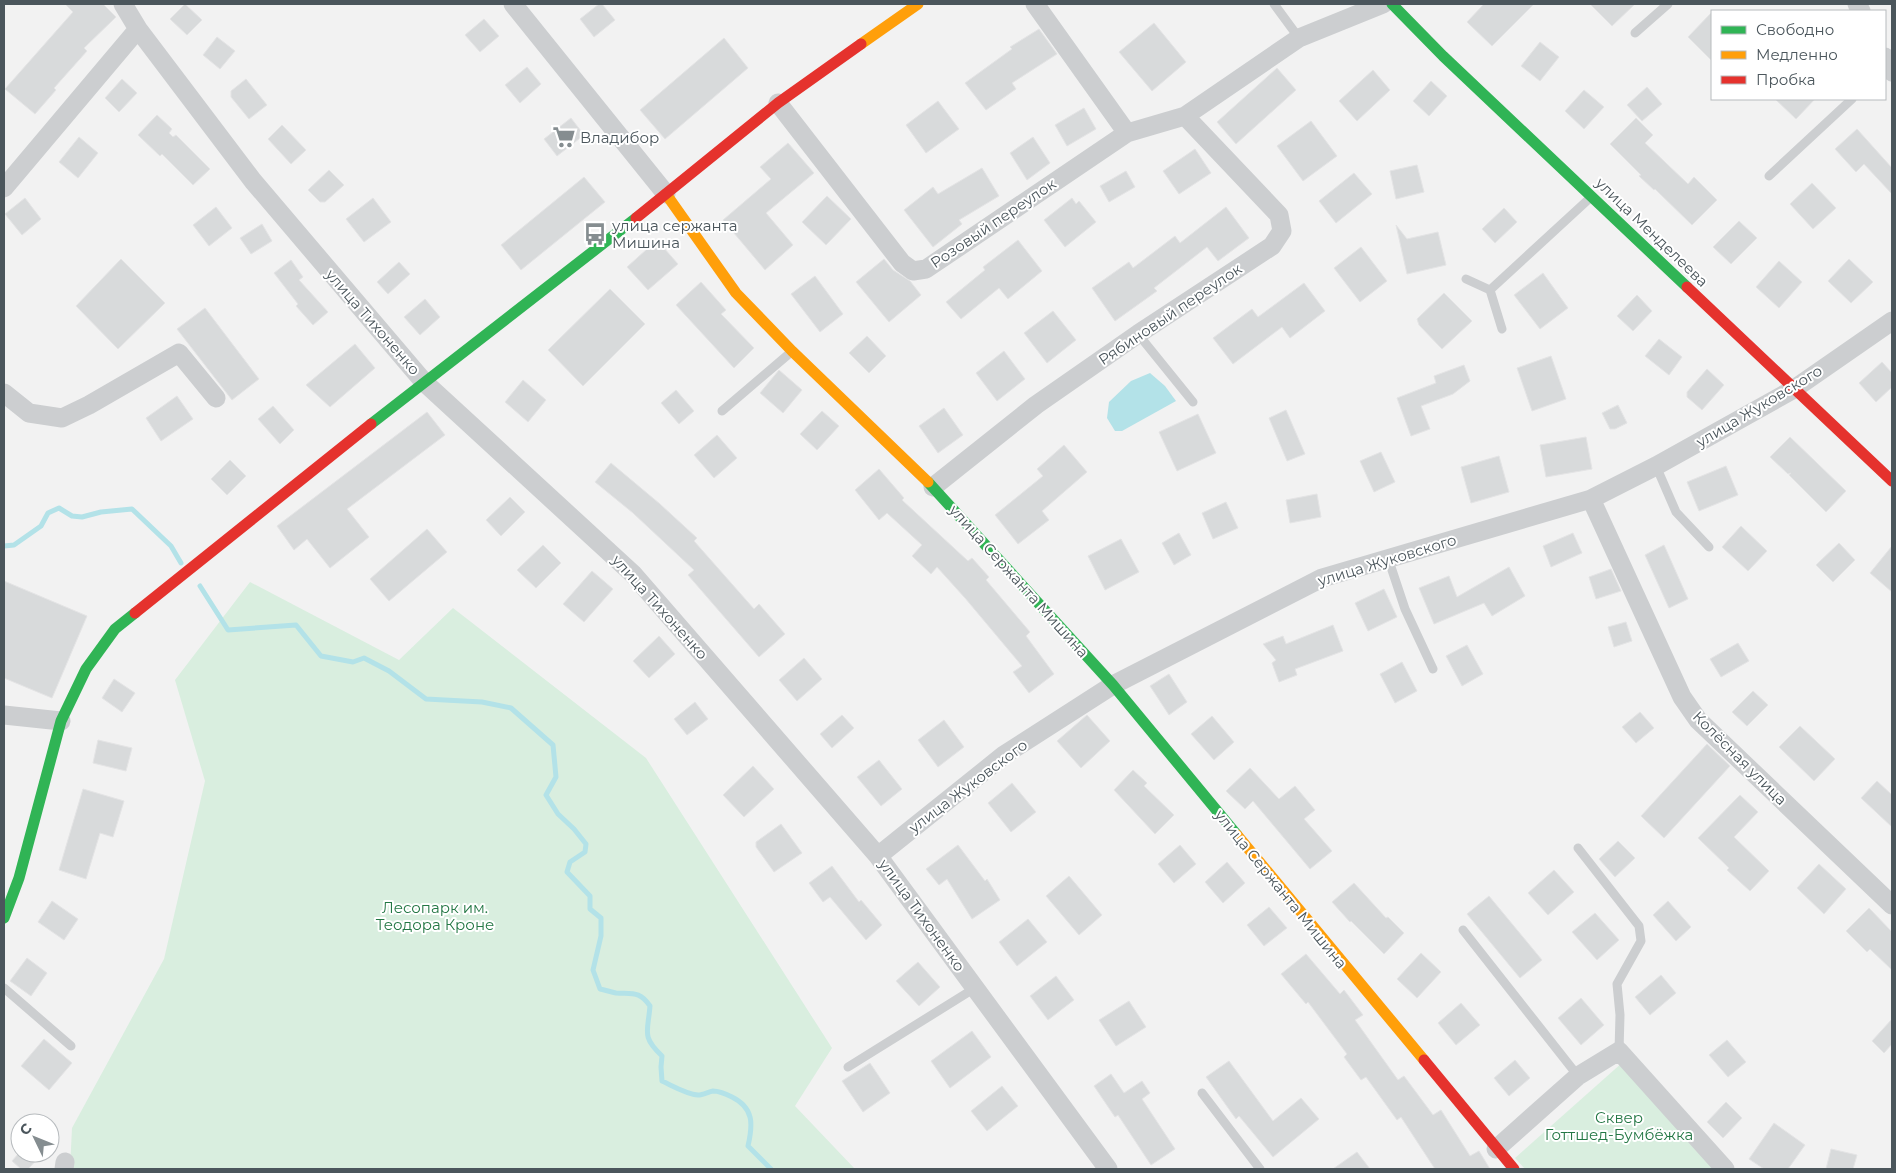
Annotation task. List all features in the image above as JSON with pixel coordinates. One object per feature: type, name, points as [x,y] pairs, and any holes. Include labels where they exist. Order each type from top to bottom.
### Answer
[{"type":"street","name":"улица Тихоненко","points":[[123,4],[138,29],[252,181],[424,382],[633,574],[878,856],[1108,1169]]},
{"type":"street","name":"улица Сержанта Мишина","points":[[513,4],[666,194],[736,293],[792,351],[933,486],[1113,685],[1514,1169]]},
{"type":"street","points":[[4,918],[20,878],[40,795],[61,721],[86,669],[115,629],[424,382],[666,194],[778,103],[918,4]]},
{"type":"street","points":[[1035,4],[1127,133]]},
{"type":"street","name":"Розовый переулок","points":[[778,103],[902,263],[913,271],[926,268],[1127,133],[1185,116],[1299,38],[1383,4]]},
{"type":"street","name":"улица Менделеева","points":[[1392,4],[1443,56],[1892,481]]},
{"type":"street","points":[[4,188],[138,29]]},
{"type":"street","name":"Рябиновый переулок","points":[[933,486],[1036,405],[1138,334],[1272,246],[1282,232],[1279,215],[1185,116]]},
{"type":"street","name":"улица Жуковского","points":[[878,856],[1004,755],[1113,685],[1322,578],[1591,499],[1656,466],[1794,389],[1892,321]]},
{"type":"street","points":[[4,393],[29,413],[62,418],[89,405],[179,353],[216,398]]},
{"type":"street","name":"Колёсная улица","points":[[1591,499],[1682,698],[1698,720],[1892,905]]},
{"type":"street","points":[[4,715],[61,721]]},
{"type":"street","points":[[1496,1149],[1578,1076],[1619,1051],[1725,1169]]},
{"type":"lane","points":[[1274,4],[1299,38]]},
{"type":"lane","points":[[1635,33],[1668,4]]},
{"type":"lane","points":[[1769,176],[1851,100]]},
{"type":"lane","points":[[1490,290],[1592,196]]},
{"type":"lane","points":[[1466,280],[1490,290]]},
{"type":"lane","points":[[1490,290],[1502,329]]},
{"type":"lane","points":[[1138,334],[1193,402]]},
{"type":"lane","points":[[722,411],[792,351]]},
{"type":"lane","points":[[1656,466],[1676,512],[1708,547]]},
{"type":"lane","points":[[1388,558],[1405,609],[1433,669]]},
{"type":"lane","points":[[1578,848],[1639,926],[1641,941],[1617,984],[1620,1016],[1619,1051]]},
{"type":"lane","points":[[1463,930],[1578,1076]]},
{"type":"lane","points":[[4,988],[71,1046]]},
{"type":"lane","points":[[848,1067],[975,988]]},
{"type":"lane","points":[[1202,1093],[1260,1169]]},
{"type":"green space","name":"Лесопарк им. Теодора Кроне","points":[[250,582],[399,660],[453,608],[646,758],[832,1048],[795,1106],[855,1169],[70,1169],[72,1128],[164,959],[205,781],[175,680]]},
{"type":"green space","name":"Сквер Готтшед-Бумбёжка","points":[[1623,1062],[1717,1169],[1525,1169],[1515,1158]]},
{"type":"water","points":[[1150,373],[1165,386],[1176,401],[1122,431],[1115,431],[1107,418],[1109,402],[1131,381]]},
{"type":"building","points":[[65,4],[103,4],[116,17],[84,48],[87,51],[54,88],[56,90],[35,114],[5,89],[73,12]]},
{"type":"building","points":[[185,4],[202,20],[187,35],[170,19]]},
{"type":"building","points":[[599,4],[602,4],[615,20],[594,37],[580,19]]},
{"type":"building","points":[[1484,4],[1534,4],[1492,46],[1467,22]]},
{"type":"building","points":[[1590,4],[1635,4],[1612,26]]},
{"type":"building","points":[[1711,13],[1711,60],[1688,37]]},
{"type":"building","points":[[484,19],[499,36],[480,52],[465,35]]},
{"type":"building","points":[[1154,23],[1186,62],[1152,91],[1119,52]]},
{"type":"building","points":[[1039,29],[1057,54],[1012,83],[1016,89],[986,110],[965,83],[1012,49],[1010,47]]},
{"type":"building","points":[[217,37],[235,51],[220,69],[203,55]]},
{"type":"building","points":[[724,38],[748,68],[665,139],[640,110]]},
{"type":"building","points":[[1540,42],[1559,57],[1540,81],[1521,66]]},
{"type":"building","points":[[527,67],[541,84],[520,103],[505,85]]},
{"type":"building","points":[[1277,68],[1296,90],[1236,144],[1217,122]]},
{"type":"building","points":[[1373,70],[1390,90],[1357,121],[1339,101]]},
{"type":"building","points":[[122,79],[137,93],[119,112],[105,98]]},
{"type":"building","points":[[246,79],[267,105],[249,119],[231,97],[231,91]]},
{"type":"building","points":[[1431,81],[1447,96],[1429,116],[1413,101]]},
{"type":"building","points":[[1647,87],[1662,104],[1642,121],[1627,105]]},
{"type":"building","points":[[1584,90],[1604,107],[1584,129],[1565,111]]},
{"type":"building","points":[[1776,100],[1814,100],[1796,119]]},
{"type":"building","points":[[938,101],[959,129],[926,153],[906,125]]},
{"type":"building","points":[[1084,108],[1096,129],[1067,146],[1055,125]]},
{"type":"building","points":[[157,115],[172,129],[169,133],[173,137],[176,135],[210,169],[193,185],[162,154],[160,156],[138,135]]},
{"type":"building","name":"Владибор","points":[[571,118],[584,135],[557,156],[544,139]]},
{"type":"building","points":[[1636,118],[1653,135],[1645,143],[1688,184],[1694,177],[1717,200],[1692,225],[1639,176],[1641,175],[1610,144]]},
{"type":"building","points":[[1311,121],[1337,156],[1303,181],[1277,146]]},
{"type":"building","points":[[282,125],[306,150],[291,164],[268,139]]},
{"type":"building","points":[[1857,129],[1892,168],[1892,194],[1864,164],[1856,172],[1835,149]]},
{"type":"building","points":[[79,137],[98,153],[78,178],[59,162]]},
{"type":"building","points":[[1033,137],[1050,163],[1027,180],[1010,153]]},
{"type":"building","points":[[788,143],[814,173],[766,213],[793,245],[765,270],[723,220],[771,179],[760,167]]},
{"type":"building","points":[[1195,149],[1211,173],[1179,194],[1163,171]]},
{"type":"building","points":[[1417,165],[1424,192],[1396,199],[1390,171]]},
{"type":"building","points":[[982,168],[999,196],[959,220],[962,224],[933,247],[904,210],[933,187],[938,194]]},
{"type":"building","points":[[329,170],[344,185],[325,202],[320,202],[308,190]]},
{"type":"building","points":[[1126,171],[1135,187],[1109,202],[1100,186]]},
{"type":"building","points":[[1354,173],[1372,194],[1336,223],[1319,201]]},
{"type":"building","points":[[584,177],[605,202],[521,270],[501,245]]},
{"type":"building","points":[[1812,183],[1836,208],[1813,229],[1790,204]]},
{"type":"building","points":[[827,196],[851,219],[826,245],[802,222]]},
{"type":"building","points":[[25,198],[41,219],[22,235],[5,214]]},
{"type":"building","points":[[373,198],[391,222],[364,242],[346,219]]},
{"type":"building","points":[[1072,198],[1076,204],[1079,201],[1096,222],[1065,247],[1044,220]]},
{"type":"building","points":[[216,207],[232,228],[209,246],[193,225]]},
{"type":"building","points":[[1226,207],[1249,238],[1218,261],[1207,247],[1154,288],[1157,291],[1115,321],[1092,288],[1129,262],[1133,268],[1175,236],[1180,243]]},
{"type":"building","points":[[1504,208],[1517,222],[1495,243],[1482,229]]},
{"type":"building","points":[[1739,221],[1757,238],[1731,264],[1713,247]]},
{"type":"building","points":[[262,224],[272,241],[251,254],[240,238]]},
{"type":"building","points":[[1396,225],[1407,239],[1438,232],[1446,265],[1407,274]]},
{"type":"building","points":[[657,240],[678,264],[648,290],[627,267]]},
{"type":"building","points":[[1018,240],[1042,271],[1008,299],[999,288],[961,319],[946,302],[985,270],[983,267]]},
{"type":"building","points":[[1361,247],[1387,281],[1360,302],[1334,268]]},
{"type":"building","points":[[121,259],[165,303],[118,349],[76,306]]},
{"type":"building","points":[[884,259],[893,270],[910,281],[921,295],[889,322],[856,282]]},
{"type":"building","points":[[1849,259],[1873,282],[1851,303],[1828,281]]},
{"type":"building","points":[[291,260],[303,277],[299,280],[328,312],[313,325],[296,306],[298,304],[274,273]]},
{"type":"building","points":[[1779,261],[1802,282],[1779,308],[1756,287]]},
{"type":"building","points":[[399,262],[410,274],[388,294],[377,282]]},
{"type":"building","points":[[1543,273],[1568,308],[1540,329],[1514,295]]},
{"type":"building","points":[[815,276],[843,314],[820,332],[791,294]]},
{"type":"building","points":[[701,282],[726,310],[721,314],[754,348],[734,368],[676,305]]},
{"type":"building","points":[[1304,283],[1325,311],[1290,338],[1282,327],[1233,364],[1213,338],[1252,309],[1258,317]]},
{"type":"building","points":[[610,289],[645,324],[583,386],[548,350]]},
{"type":"building","points":[[1444,293],[1472,321],[1442,349],[1419,325],[1417,319]]},
{"type":"building","points":[[1637,295],[1652,311],[1633,331],[1617,316]]},
{"type":"building","points":[[425,299],[440,317],[420,335],[404,317]]},
{"type":"building","points":[[205,308],[259,379],[232,400],[177,329]]},
{"type":"building","points":[[1053,311],[1076,340],[1047,363],[1024,333]]},
{"type":"building","points":[[867,336],[886,356],[869,373],[849,353]]},
{"type":"building","points":[[1659,339],[1682,357],[1669,375],[1645,356]]},
{"type":"building","points":[[355,344],[375,368],[330,407],[306,385]]},
{"type":"building","points":[[1004,351],[1025,379],[997,401],[976,373]]},
{"type":"building","points":[[1551,356],[1566,399],[1532,411],[1517,368]]},
{"type":"building","points":[[1882,362],[1892,373],[1892,387],[1876,402],[1859,383]]},
{"type":"building","points":[[1464,365],[1470,381],[1453,394],[1421,406],[1430,429],[1411,436],[1397,398],[1436,383],[1434,376]]},
{"type":"building","points":[[1707,369],[1724,385],[1702,410],[1687,397],[1687,392]]},
{"type":"building","points":[[779,370],[802,390],[783,413],[760,393]]},
{"type":"building","points":[[523,380],[546,400],[528,422],[505,402]]},
{"type":"building","points":[[676,390],[694,411],[679,424],[661,403]]},
{"type":"building","points":[[177,396],[193,419],[161,441],[146,418]]},
{"type":"building","points":[[1618,405],[1627,423],[1615,429],[1610,429],[1602,413]]},
{"type":"building","points":[[273,406],[294,430],[280,444],[258,419]]},
{"type":"building","points":[[944,408],[963,435],[938,453],[919,426]]},
{"type":"building","points":[[1286,410],[1305,454],[1287,461],[1269,418]]},
{"type":"building","points":[[822,411],[839,426],[817,450],[800,434]]},
{"type":"building","points":[[427,412],[445,435],[347,509],[369,537],[330,568],[307,539],[294,550],[277,526]]},
{"type":"building","points":[[1198,414],[1216,453],[1177,471],[1159,432]]},
{"type":"building","points":[[717,435],[737,458],[714,478],[694,455]]},
{"type":"building","points":[[1586,437],[1592,469],[1546,477],[1540,445]]},
{"type":"building","points":[[1790,437],[1846,491],[1826,512],[1789,475],[1791,473],[1788,474],[1770,457]]},
{"type":"building","points":[[1064,445],[1087,472],[1042,511],[1049,520],[1018,544],[995,515],[1043,476],[1037,469]]},
{"type":"building","points":[[1381,452],[1395,482],[1374,492],[1360,461]]},
{"type":"building","points":[[1499,456],[1509,492],[1471,503],[1461,467]]},
{"type":"building","points":[[230,460],[246,476],[227,495],[211,479]]},
{"type":"building","points":[[611,463],[697,538],[694,541],[754,609],[759,604],[785,634],[759,657],[688,575],[694,570],[633,513],[595,482]]},
{"type":"building","points":[[1726,466],[1738,495],[1699,511],[1687,482]]},
{"type":"building","points":[[879,469],[904,498],[902,500],[968,561],[972,558],[989,577],[986,580],[1030,632],[1026,636],[1054,674],[1029,693],[1013,672],[1022,666],[965,598],[937,567],[931,574],[912,556],[922,545],[887,513],[879,520],[855,490]]},
{"type":"building","points":[[1317,494],[1321,517],[1290,523],[1286,500]]},
{"type":"building","points":[[510,497],[525,512],[501,536],[486,520]]},
{"type":"building","points":[[1226,502],[1238,528],[1213,539],[1202,513]]},
{"type":"building","points":[[1741,526],[1767,551],[1748,571],[1722,547]]},
{"type":"building","points":[[427,529],[447,552],[389,601],[370,579]]},
{"type":"building","points":[[1179,533],[1191,555],[1174,565],[1162,543]]},
{"type":"building","points":[[1573,533],[1582,553],[1551,567],[1543,546]]},
{"type":"building","points":[[1121,539],[1139,572],[1105,590],[1088,556]]},
{"type":"building","points":[[1839,543],[1855,560],[1833,582],[1816,565]]},
{"type":"building","points":[[543,545],[561,563],[536,588],[517,570]]},
{"type":"building","points":[[1664,545],[1688,599],[1669,608],[1645,555]]},
{"type":"building","points":[[1892,546],[1892,592],[1870,573]]},
{"type":"building","points":[[1509,567],[1525,596],[1492,616],[1484,603],[1434,624],[1419,588],[1449,576],[1457,597]]},
{"type":"building","points":[[1611,569],[1621,591],[1596,599],[1589,577]]},
{"type":"building","points":[[592,571],[613,589],[584,622],[563,604]]},
{"type":"building","points":[[4,581],[87,616],[52,698],[4,678]]},
{"type":"building","points":[[1384,589],[1397,617],[1368,631],[1355,603]]},
{"type":"building","points":[[1626,622],[1632,641],[1614,647],[1608,627]]},
{"type":"building","points":[[1333,625],[1343,651],[1295,669],[1297,675],[1279,682],[1272,663],[1276,660],[1263,644],[1283,636],[1286,644]]},
{"type":"building","points":[[659,636],[675,654],[649,678],[633,661]]},
{"type":"building","points":[[1738,643],[1749,661],[1721,677],[1710,659]]},
{"type":"building","points":[[1467,645],[1483,674],[1462,686],[1446,656]]},
{"type":"building","points":[[804,658],[822,679],[797,701],[779,680]]},
{"type":"building","points":[[1402,662],[1417,691],[1395,703],[1380,674]]},
{"type":"building","points":[[1169,674],[1187,702],[1169,715],[1150,686]]},
{"type":"building","points":[[114,679],[135,693],[122,712],[102,698]]},
{"type":"building","points":[[1753,691],[1768,705],[1747,726],[1732,712]]},
{"type":"building","points":[[695,702],[708,719],[687,735],[674,719]]},
{"type":"building","points":[[1640,712],[1654,728],[1636,743],[1622,727]]},
{"type":"building","points":[[842,715],[854,728],[832,748],[820,734]]},
{"type":"building","points":[[1087,715],[1110,741],[1081,768],[1057,741]]},
{"type":"building","points":[[1212,716],[1234,742],[1214,760],[1191,734]]},
{"type":"building","points":[[944,720],[964,747],[938,767],[918,740]]},
{"type":"building","points":[[1800,726],[1835,759],[1814,781],[1779,747]]},
{"type":"building","points":[[98,740],[132,748],[126,771],[93,763]]},
{"type":"building","points":[[1707,744],[1730,766],[1664,838],[1641,816]]},
{"type":"building","points":[[879,760],[902,789],[881,806],[857,777]]},
{"type":"building","points":[[753,766],[774,789],[744,817],[723,795]]},
{"type":"building","points":[[1250,768],[1279,799],[1295,786],[1315,810],[1304,819],[1332,851],[1310,869],[1253,801],[1245,809],[1226,791]]},
{"type":"building","points":[[1133,770],[1147,783],[1144,786],[1174,815],[1155,834],[1114,790]]},
{"type":"building","points":[[1877,781],[1892,795],[1892,827],[1861,798]]},
{"type":"building","points":[[1012,783],[1036,812],[1011,832],[988,803]]},
{"type":"building","points":[[83,789],[124,801],[113,837],[100,833],[86,879],[59,870]]},
{"type":"building","points":[[1740,795],[1758,812],[1734,837],[1769,871],[1750,891],[1727,870],[1729,868],[1698,838]]},
{"type":"building","points":[[781,824],[802,853],[774,872],[756,847],[756,842]]},
{"type":"building","points":[[1618,841],[1635,858],[1615,877],[1599,859]]},
{"type":"building","points":[[958,845],[985,881],[987,879],[1000,900],[972,919],[947,879],[939,885],[926,869]]},
{"type":"building","points":[[1180,845],[1196,864],[1174,883],[1158,864]]},
{"type":"building","points":[[1227,862],[1245,883],[1223,903],[1205,882]]},
{"type":"building","points":[[1819,864],[1846,889],[1824,914],[1797,888]]},
{"type":"building","points":[[832,866],[859,902],[861,900],[882,925],[866,940],[830,897],[823,902],[809,883]]},
{"type":"building","points":[[1554,870],[1574,892],[1548,915],[1528,893]]},
{"type":"building","points":[[1069,876],[1102,915],[1079,935],[1046,896]]},
{"type":"building","points":[[1354,883],[1386,918],[1388,917],[1404,933],[1384,954],[1332,902]]},
{"type":"building","points":[[1489,896],[1542,960],[1520,978],[1467,914]]},
{"type":"building","points":[[52,901],[78,919],[64,940],[38,922]]},
{"type":"building","points":[[1668,901],[1691,927],[1676,941],[1653,915]]},
{"type":"building","points":[[1269,907],[1287,928],[1264,946],[1247,925]]},
{"type":"building","points":[[1869,908],[1892,932],[1892,970],[1870,949],[1867,952],[1846,931]]},
{"type":"building","points":[[1595,913],[1619,940],[1597,960],[1572,932]]},
{"type":"building","points":[[1028,919],[1047,942],[1017,966],[999,942]]},
{"type":"building","points":[[1421,953],[1441,972],[1417,998],[1397,979]]},
{"type":"building","points":[[1306,954],[1340,994],[1344,990],[1363,1015],[1355,1020],[1398,1080],[1404,1076],[1433,1115],[1441,1110],[1470,1156],[1479,1151],[1490,1169],[1435,1169],[1401,1117],[1397,1120],[1366,1077],[1361,1080],[1344,1057],[1347,1054],[1308,1002],[1306,1004],[1281,974]]},
{"type":"building","points":[[27,958],[47,973],[31,996],[10,981]]},
{"type":"building","points":[[918,962],[940,987],[919,1006],[896,981]]},
{"type":"building","points":[[1661,975],[1676,993],[1650,1015],[1635,997]]},
{"type":"building","points":[[1056,976],[1074,1000],[1048,1020],[1030,996]]},
{"type":"building","points":[[1581,998],[1604,1025],[1581,1045],[1558,1018]]},
{"type":"building","points":[[1129,1001],[1146,1027],[1116,1046],[1099,1020]]},
{"type":"building","points":[[1461,1003],[1480,1025],[1456,1045],[1438,1023]]},
{"type":"building","points":[[1892,1019],[1892,1044],[1884,1053],[1872,1041]]},
{"type":"building","points":[[972,1031],[991,1057],[950,1088],[931,1061]]},
{"type":"building","points":[[44,1039],[72,1063],[49,1090],[21,1066]]},
{"type":"building","points":[[1727,1040],[1746,1062],[1728,1077],[1709,1055]]},
{"type":"building","points":[[1515,1060],[1530,1078],[1509,1096],[1494,1078]]},
{"type":"building","points":[[1229,1061],[1273,1121],[1301,1098],[1319,1119],[1273,1157],[1239,1116],[1236,1119],[1206,1077]]},
{"type":"building","points":[[870,1063],[890,1093],[863,1112],[842,1081]]},
{"type":"building","points":[[1111,1074],[1124,1093],[1142,1081],[1150,1093],[1142,1099],[1175,1149],[1151,1165],[1118,1115],[1115,1117],[1094,1086]]},
{"type":"building","points":[[1002,1086],[1018,1106],[987,1131],[971,1111]]},
{"type":"building","points":[[1726,1102],[1742,1118],[1723,1138],[1707,1122]]},
{"type":"building","points":[[1774,1123],[1805,1145],[1788,1169],[1764,1169],[1749,1159]]},
{"type":"building","points":[[1831,1149],[1857,1155],[1853,1169],[1826,1169]]},
{"type":"building","points":[[1357,1152],[1370,1169],[1333,1169]]},
{"type":"building","points":[[14,1163],[34,1163],[28,1169],[21,1169]]},
{"type":"waterway","points":[[4,546],[14,545],[41,526],[48,513],[59,508],[72,516],[82,517],[101,512],[132,509],[171,546],[181,563]]},
{"type":"waterway","points":[[200,586],[228,630],[296,625],[321,656],[353,662],[364,658],[389,671],[426,699],[482,702],[511,708],[553,745],[556,777],[546,795],[558,814],[586,844],[585,852],[570,862],[567,872],[590,896],[590,909],[601,918],[601,936],[593,970],[600,989],[616,993],[636,994],[646,1001],[650,1006],[647,1033],[651,1043],[662,1056],[662,1081],[693,1094],[700,1095],[713,1091],[739,1101],[750,1117],[751,1131],[748,1146],[771,1169]]},
{"type":"traffic: fast","points":[[1392,4],[1443,56],[1687,287]]},
{"type":"traffic: fast","points":[[371,424],[636,218]]},
{"type":"traffic: fast","points":[[928,482],[1113,685],[1237,835]]},
{"type":"traffic: fast","points":[[4,918],[19,878],[61,721],[86,669],[115,629],[135,613]]},
{"type":"traffic: slow","points":[[861,44],[918,4]]},
{"type":"traffic: slow","points":[[666,194],[736,293],[792,351],[928,482]]},
{"type":"traffic: slow","points":[[1237,835],[1424,1060]]},
{"type":"traffic: jam","points":[[636,218],[778,103],[861,44]]},
{"type":"traffic: jam","points":[[1687,287],[1892,481]]},
{"type":"traffic: jam","points":[[135,613],[371,424]]},
{"type":"traffic: jam","points":[[1424,1060],[1514,1169]]},
{"type":"place","name":"Владибор","points":[[564,137]]},
{"type":"place","name":"улица cержанта Мишина","points":[[595,234]]}]
